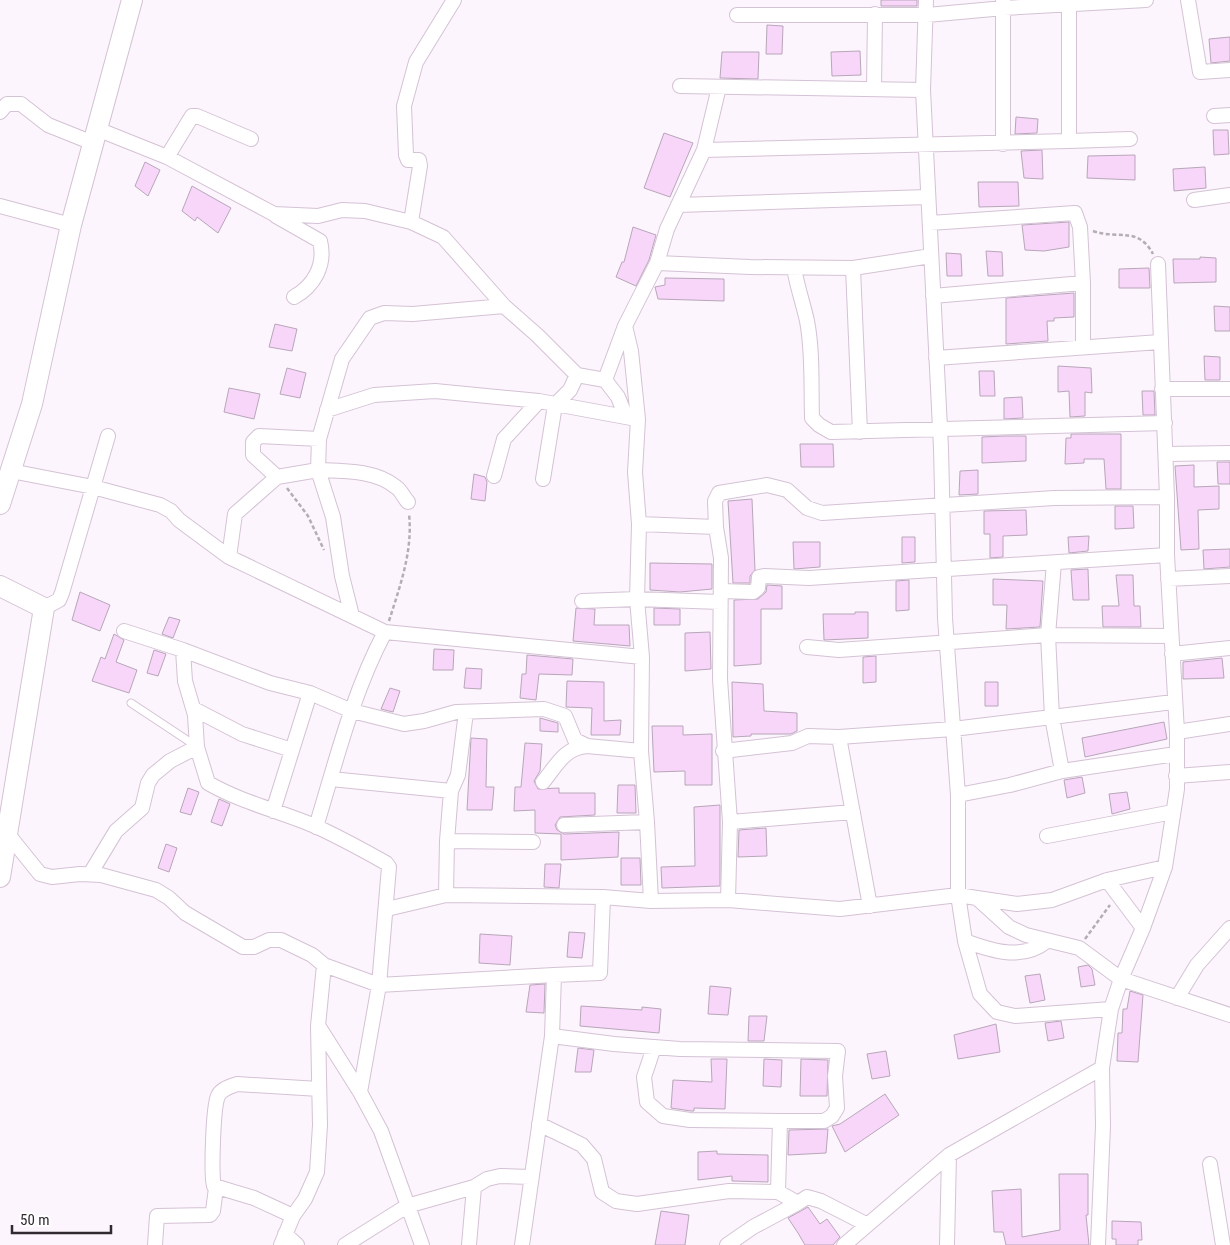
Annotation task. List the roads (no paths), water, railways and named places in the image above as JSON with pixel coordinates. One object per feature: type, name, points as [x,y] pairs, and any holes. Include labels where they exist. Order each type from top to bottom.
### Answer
[{"type":"street","points":[[1,496],[32,404],[71,225],[132,0]]},
{"type":"street","points":[[411,222],[420,166],[419,160],[408,160],[406,155],[404,106],[416,62],[454,0]]},
{"type":"street","points":[[926,0],[923,90],[940,428],[946,641],[958,795],[958,895],[965,941],[980,994],[997,1012],[1015,1016],[1111,1009]]},
{"type":"street","points":[[737,15],[848,7],[875,14],[927,15],[1003,4],[1146,0]]},
{"type":"street","points":[[1188,0],[1200,72],[1230,70]]},
{"type":"street","points":[[1069,3],[1069,141]]},
{"type":"street","points":[[1003,4],[1003,144]]},
{"type":"street","points":[[874,89],[875,14]]},
{"type":"street","points":[[680,86],[923,90]]},
{"type":"street","points":[[605,380],[625,326],[657,262],[667,228],[704,150],[719,87]]},
{"type":"street","points":[[2,105],[21,104],[48,125],[95,136],[167,157],[274,214],[320,241],[322,250],[321,265],[312,284],[294,297]]},
{"type":"street","points":[[1214,116],[1230,115]]},
{"type":"street","points":[[167,157],[192,116],[198,116],[251,139]]},
{"type":"street","points":[[704,150],[1003,144],[1130,139]]},
{"type":"street","points":[[1194,200],[1230,195]]},
{"type":"street","points":[[678,205],[928,197]]},
{"type":"street","points":[[0,206],[71,225]]},
{"type":"street","points":[[274,214],[318,216],[342,210],[365,211],[411,222],[443,238],[504,306],[577,375],[605,380],[632,418]]},
{"type":"street","points":[[930,223],[1075,213],[1079,218],[1080,227],[1083,283],[1083,347]]},
{"type":"street","points":[[657,262],[794,268],[853,268],[931,256]]},
{"type":"street","points":[[1098,1245],[1103,1126],[1102,1068],[1111,1009],[1121,979],[1144,928],[1165,867],[1176,776],[1176,732],[1166,555],[1166,454],[1158,264]]},
{"type":"street","points":[[794,268],[810,346],[812,418],[830,432],[1165,423]]},
{"type":"street","points":[[853,268],[860,432]]},
{"type":"street","points":[[933,296],[1083,283]]},
{"type":"street","points":[[352,616],[342,576],[333,517],[318,470],[318,439],[342,359],[370,318],[384,313],[413,314],[504,306]]},
{"type":"street","points":[[625,326],[631,351],[632,418],[639,524],[637,599],[642,657],[641,751],[651,901]]},
{"type":"street","points":[[936,358],[1160,342]]},
{"type":"street","points":[[543,479],[555,405],[570,390],[577,375]]},
{"type":"street","points":[[1162,389],[1230,389]]},
{"type":"street","points":[[327,410],[374,395],[435,392],[539,401],[632,418]]},
{"type":"street","points":[[494,476],[504,439],[539,401]]},
{"type":"street","points":[[44,608],[59,600],[62,593],[108,436]]},
{"type":"street","points":[[276,477],[253,455],[252,442],[260,436],[318,439]]},
{"type":"street","points":[[1166,454],[1230,453]]},
{"type":"street","points":[[229,557],[235,514],[276,477],[318,470],[354,471],[397,487],[408,502]]},
{"type":"street","points":[[11,471],[93,487],[160,505],[171,511],[179,520],[229,557],[386,632],[642,657]]},
{"type":"street","points":[[728,900],[730,822],[720,679],[721,558],[716,527],[715,501],[719,493],[767,485],[786,490],[807,508],[822,513],[1054,498],[1167,497]]},
{"type":"street","points":[[639,524],[716,527]]},
{"type":"street","points":[[582,600],[720,597],[753,592],[758,588],[760,577],[764,576],[810,578],[944,571],[1166,555]]},
{"type":"street","points":[[1054,563],[1048,635],[1052,717],[1062,771]]},
{"type":"street","points":[[1168,579],[1230,576]]},
{"type":"street","points":[[0,586],[44,608]]},
{"type":"street","points":[[1,866],[44,608]]},
{"type":"street","points":[[124,630],[184,650],[270,683],[310,694],[352,711],[404,724],[419,722],[446,714],[466,712],[544,709],[552,711],[565,716],[575,740],[587,746]]},
{"type":"street","points":[[316,827],[352,711],[376,650],[386,632]]},
{"type":"street","points":[[807,647],[839,650],[1048,635],[1171,636]]},
{"type":"street","points":[[1172,654],[1230,648]]},
{"type":"street","points":[[184,650],[184,672],[194,709],[196,747],[208,783],[228,794],[348,841],[386,864],[390,874],[379,985],[360,1092]]},
{"type":"street","points":[[274,811],[310,694]]},
{"type":"street","points":[[724,751],[792,743],[808,736],[839,737],[953,729],[1174,702]]},
{"type":"street","points":[[194,709],[242,734],[292,750]]},
{"type":"street","points":[[446,894],[447,841],[451,791],[458,775],[466,712]]},
{"type":"street","points":[[1176,732],[1230,724]]},
{"type":"street","points":[[839,737],[870,906]]},
{"type":"street","points":[[543,782],[565,754],[574,747],[587,746],[641,751]]},
{"type":"street","points":[[90,874],[116,831],[142,808],[148,783],[153,775],[170,761],[196,747]]},
{"type":"street","points":[[958,795],[1010,785],[1062,771],[1176,754]]},
{"type":"street","points":[[1176,776],[1230,772]]},
{"type":"street","points":[[331,779],[451,791]]},
{"type":"street","points":[[730,822],[853,812]]},
{"type":"street","points":[[1047,836],[1173,812]]},
{"type":"street","points":[[564,825],[647,822]]},
{"type":"street","points":[[7,833],[40,874],[60,877],[90,874],[163,894],[185,913],[243,947],[254,947],[269,940],[281,940],[312,955],[324,965],[379,985],[600,973],[603,897]]},
{"type":"street","points":[[447,841],[533,842]]},
{"type":"street","points":[[387,909],[446,894],[603,897],[651,901],[728,900],[840,909],[958,895],[1017,904],[1052,900],[1107,880],[1165,867]]},
{"type":"street","points":[[1107,880],[1144,928]]},
{"type":"street","points":[[977,898],[1009,927],[1047,941],[1079,948],[1121,979],[1230,1015]]},
{"type":"street","points":[[1177,998],[1197,965],[1230,928]]},
{"type":"street","points":[[965,941],[987,949],[1027,952],[1047,941]]},
{"type":"street","points":[[297,1245],[283,1240],[292,1216],[304,1199],[317,1172],[320,1125],[318,1026],[324,965]]},
{"type":"street","points":[[522,1245],[552,1036],[554,975]]},
{"type":"street","points":[[318,1026],[360,1092],[381,1131],[422,1245]]},
{"type":"street","points":[[552,1036],[654,1047],[838,1051],[835,1076],[837,1108],[832,1116],[824,1121],[690,1120],[663,1116],[647,1102],[644,1077],[654,1047]]},
{"type":"street","points":[[844,1245],[949,1154],[1102,1068]]},
{"type":"street","points":[[154,1245],[157,1216],[210,1215],[213,1211],[216,1188],[213,1182],[215,1114],[218,1096],[224,1088],[237,1084],[319,1089]]},
{"type":"street","points":[[778,1192],[780,1121]]},
{"type":"street","points":[[538,1124],[582,1145],[594,1159],[602,1192],[616,1201],[637,1204],[729,1191],[778,1192],[798,1203]]},
{"type":"street","points":[[947,1245],[949,1154]]},
{"type":"street","points":[[1210,1164],[1223,1245]]},
{"type":"street","points":[[345,1245],[407,1206],[474,1187],[487,1179],[500,1176],[531,1177]]},
{"type":"street","points":[[469,1245],[474,1187]]},
{"type":"street","points":[[216,1188],[254,1198],[292,1216]]},
{"type":"street","points":[[727,1245],[753,1227],[807,1197],[821,1201],[866,1224]]},
{"type":"lane","points":[[132,703],[196,747]]}]
